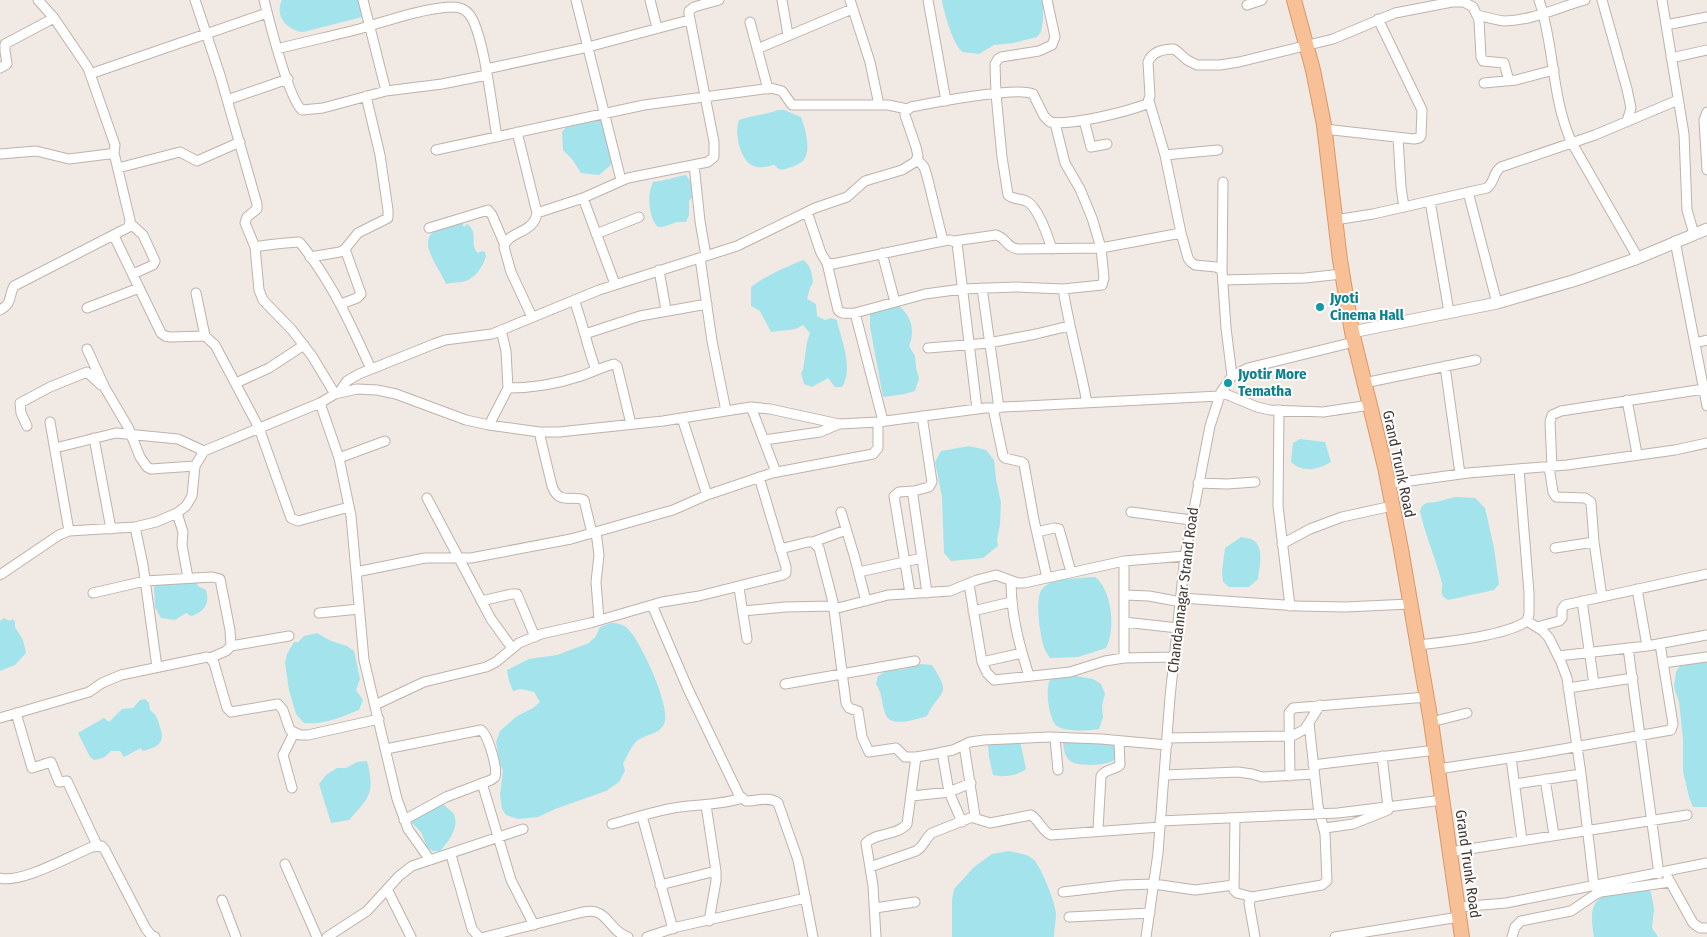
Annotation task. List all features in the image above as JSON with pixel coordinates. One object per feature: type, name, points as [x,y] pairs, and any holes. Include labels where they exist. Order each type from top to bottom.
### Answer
[{"type":"main road","name":"Grand Trunk Road","points":[[1294,0],[1307,46],[1324,130],[1342,274],[1353,337],[1388,484],[1418,645],[1436,750],[1462,937]]},
{"type":"street","points":[[38,0],[54,18],[88,68],[116,146],[114,153],[131,224],[143,235],[155,261],[153,265],[133,274]]},
{"type":"street","points":[[195,0],[228,100],[257,204],[255,212],[245,220],[255,247],[260,295],[267,306],[292,330],[304,345],[337,392]]},
{"type":"street","points":[[264,0],[277,49],[296,102],[302,110],[323,108],[386,91],[442,84],[689,20]]},
{"type":"street","points":[[363,0],[386,91]]},
{"type":"street","points":[[576,0],[621,180]]},
{"type":"street","points":[[650,0],[657,28]]},
{"type":"street","points":[[537,213],[582,198],[621,180],[712,160],[715,154],[689,20],[689,11],[691,8],[719,0]]},
{"type":"street","points":[[782,0],[788,35]]},
{"type":"street","points":[[928,0],[946,101]]},
{"type":"street","points":[[1047,0],[1055,37],[1054,42],[1048,48],[998,58],[995,64],[1002,157],[1008,195],[1027,201],[1035,209],[1052,249]]},
{"type":"street","points":[[1247,5],[1262,0]]},
{"type":"street","points":[[1539,0],[1544,14],[1559,107],[1564,126],[1638,258]]},
{"type":"street","points":[[1222,270],[1216,267],[1195,265],[1191,262],[1181,233],[1165,155],[1149,101],[1149,58],[1159,51],[1174,49],[1191,63],[1204,66],[1239,62],[1340,37],[1378,20],[1410,10],[1452,2],[1464,2],[1504,20],[1523,19],[1544,14],[1585,0]]},
{"type":"street","points":[[1602,0],[1631,108],[1627,121]]},
{"type":"street","points":[[1662,0],[1684,134],[1687,210],[1694,234]]},
{"type":"street","points":[[277,49],[394,18],[462,4],[477,28],[497,137]]},
{"type":"street","points":[[757,49],[851,4],[870,62],[879,105]]},
{"type":"street","points":[[1474,7],[1481,58],[1486,62],[1504,64],[1509,81]]},
{"type":"street","points":[[90,74],[267,13]]},
{"type":"street","points":[[1666,25],[1707,17]]},
{"type":"street","points":[[0,68],[7,64],[5,44],[54,18]]},
{"type":"street","points":[[1324,130],[1414,139],[1421,136],[1422,110],[1378,20]]},
{"type":"street","points":[[750,22],[768,89]]},
{"type":"street","points":[[1671,58],[1707,50]]},
{"type":"street","points":[[1484,84],[1526,78],[1554,70]]},
{"type":"street","points":[[228,100],[288,79]]},
{"type":"street","points":[[436,150],[644,105],[768,89],[782,91],[792,106],[879,105],[907,109],[926,104],[996,94],[1030,92],[1036,98],[1047,120],[1055,123],[1084,120],[1140,106],[1149,101]]},
{"type":"street","points":[[310,256],[335,253],[345,249],[358,233],[386,220],[389,215],[380,155],[366,96]]},
{"type":"street","points":[[1335,220],[1373,214],[1491,185],[1496,171],[1501,167],[1572,142],[1678,100]]},
{"type":"street","points":[[907,109],[905,115],[916,147],[917,159],[924,167],[927,176],[943,241]]},
{"type":"street","points":[[1707,112],[1704,120],[1707,170]]},
{"type":"street","points":[[1084,120],[1092,147],[1107,144]]},
{"type":"street","points":[[807,212],[821,253],[827,263],[838,310],[842,313],[855,313],[925,294],[962,289],[1062,289],[1102,285],[1104,278],[1101,248],[1083,196],[1062,155],[1055,123]]},
{"type":"street","points":[[504,243],[528,228],[533,223],[537,213],[517,132]]},
{"type":"street","points":[[1398,138],[1404,207]]},
{"type":"street","points":[[118,168],[176,152],[180,152],[196,161],[240,142]]},
{"type":"street","points":[[1165,155],[1218,150]]},
{"type":"street","points":[[0,154],[36,151],[69,158],[114,153]]},
{"type":"street","points":[[0,575],[59,535],[69,531],[135,527],[156,522],[177,513],[186,506],[192,496],[196,466],[204,451],[320,403],[337,392],[347,381],[371,369],[445,340],[492,334],[615,284],[703,257],[756,238],[807,212],[847,197],[865,181],[902,170],[917,159]]},
{"type":"street","points":[[694,164],[707,304],[726,411]]},
{"type":"street","points":[[1222,182],[1222,270],[1232,376],[1248,368],[1353,337],[1448,312],[1498,304],[1576,280],[1638,258],[1707,229]]},
{"type":"street","points":[[1468,192],[1498,304]]},
{"type":"street","points":[[582,198],[615,284]]},
{"type":"street","points":[[1430,201],[1448,312]]},
{"type":"street","points":[[429,228],[488,210],[504,243],[504,252],[511,272],[532,317]]},
{"type":"street","points":[[596,234],[639,217]]},
{"type":"street","points":[[0,310],[7,306],[14,286],[114,236],[129,228],[131,224]]},
{"type":"street","points":[[827,263],[833,264],[943,241],[996,235],[1002,236],[1006,244],[1012,248],[1026,250],[1101,248],[1181,233]]},
{"type":"street","points":[[114,236],[161,333],[165,336],[205,336]]},
{"type":"street","points":[[954,241],[958,247],[977,409]]},
{"type":"street","points":[[1676,241],[1707,406]]},
{"type":"street","points":[[255,247],[275,242],[289,244],[299,242],[329,283],[341,304],[371,369]]},
{"type":"street","points":[[341,304],[357,298],[361,294],[345,249]]},
{"type":"street","points":[[882,253],[896,302]]},
{"type":"street","points":[[659,270],[666,310]]},
{"type":"street","points":[[1223,280],[1305,278],[1342,274]]},
{"type":"street","points":[[87,308],[139,288]]},
{"type":"street","points":[[982,288],[1003,456],[1024,464],[1047,578]]},
{"type":"street","points":[[1062,289],[1087,403]]},
{"type":"street","points":[[196,293],[205,336],[215,345],[259,428],[291,518],[298,521],[349,507]]},
{"type":"street","points":[[574,300],[596,370]]},
{"type":"street","points":[[585,334],[632,318],[666,310],[707,304]]},
{"type":"street","points":[[356,572],[425,558],[471,558],[571,539],[666,512],[706,495],[776,472],[873,454],[878,448],[881,422],[855,313]]},
{"type":"street","points":[[928,348],[989,342],[1069,326]]},
{"type":"street","points":[[489,425],[508,388],[507,361],[501,330]]},
{"type":"street","points":[[1695,343],[1707,340]]},
{"type":"street","points":[[236,383],[269,368],[304,345]]},
{"type":"street","points":[[87,349],[105,388],[132,434],[140,457],[147,467],[151,469],[196,466]]},
{"type":"street","points":[[1364,383],[1476,360]]},
{"type":"street","points":[[508,388],[548,385],[614,364],[617,366],[631,424]]},
{"type":"street","points":[[1445,366],[1460,474]]},
{"type":"street","points":[[27,426],[21,413],[20,403],[50,387],[86,372],[105,388]]},
{"type":"street","name":"Chandannagar Strand Road","points":[[1146,937],[1154,884],[1185,556],[1210,426],[1220,394],[1232,376]]},
{"type":"street","points":[[1602,597],[1594,542],[1591,502],[1585,498],[1556,497],[1554,494],[1551,467],[1550,418],[1552,415],[1561,412],[1704,389]]},
{"type":"street","points":[[337,392],[377,390],[396,394],[461,418],[489,425],[539,432],[559,432],[682,418],[751,407],[839,424],[881,422],[977,409],[1220,394],[1263,408],[1279,410],[1332,411],[1370,405]]},
{"type":"street","points":[[1627,400],[1637,454]]},
{"type":"street","points":[[320,403],[339,458],[349,507],[364,660],[397,799],[408,829],[430,860]]},
{"type":"street","points":[[751,407],[776,472]]},
{"type":"street","points":[[1279,410],[1278,499],[1290,606]]},
{"type":"street","points":[[910,593],[894,496],[899,492],[929,487],[932,482],[922,416]]},
{"type":"street","points":[[682,418],[706,495]]},
{"type":"street","points":[[50,422],[69,531]]},
{"type":"street","points":[[764,440],[820,432],[839,424]]},
{"type":"street","points":[[539,432],[555,494],[564,499],[584,500],[599,555],[596,582],[600,620]]},
{"type":"street","points":[[55,448],[116,433],[178,439],[204,451]]},
{"type":"street","points":[[94,438],[111,529]]},
{"type":"street","points":[[339,458],[384,441]]},
{"type":"street","points":[[1388,484],[1460,474],[1551,467],[1680,449],[1707,443]]},
{"type":"street","points":[[1418,645],[1511,629],[1527,621],[1529,593],[1519,470]]},
{"type":"street","points":[[376,705],[424,682],[486,667],[496,662],[519,643],[535,637],[662,602],[739,588],[776,578],[786,573],[786,567],[759,477]]},
{"type":"street","points":[[1198,483],[1227,484],[1255,482]]},
{"type":"street","points":[[914,491],[913,496],[927,593]]},
{"type":"street","points":[[427,498],[494,625],[512,648]]},
{"type":"street","points":[[1282,544],[1310,529],[1342,517],[1392,506]]},
{"type":"street","points":[[841,512],[866,601]]},
{"type":"street","points":[[1131,512],[1191,520]]},
{"type":"street","points":[[177,513],[182,532],[182,545],[188,578]]},
{"type":"street","points":[[135,527],[157,667]]},
{"type":"street","points":[[1037,532],[1060,529],[1071,572]]},
{"type":"street","points":[[780,549],[813,542],[846,530]]},
{"type":"street","points":[[813,542],[819,548],[834,607],[846,705],[858,711],[862,737],[867,750],[871,753],[896,748],[905,757],[916,757],[942,752],[975,740],[1055,738],[1167,741],[1289,736],[1305,729],[1320,705]]},
{"type":"street","points":[[1555,548],[1594,542]]},
{"type":"street","points":[[743,612],[785,606],[834,607],[888,595],[950,592],[996,575],[1018,583],[1024,583],[1124,561],[1185,556]]},
{"type":"street","points":[[859,572],[922,558]]},
{"type":"street","points":[[1124,561],[1124,658]]},
{"type":"street","points":[[1537,627],[1559,621],[1562,618],[1562,606],[1707,574]]},
{"type":"street","points":[[0,718],[89,692],[102,683],[121,675],[197,658],[210,658],[226,651],[230,646],[230,630],[220,579],[212,577],[145,581],[93,592]]},
{"type":"street","points":[[1011,581],[1012,602],[1022,653],[1029,676]]},
{"type":"street","points":[[969,584],[982,662],[987,673],[994,680],[1080,670],[1105,661],[1124,658],[1175,657]]},
{"type":"street","points":[[739,588],[747,639]]},
{"type":"street","points":[[1638,589],[1647,646]]},
{"type":"street","points":[[481,601],[517,594],[535,637]]},
{"type":"street","points":[[1124,595],[1290,606],[1345,607],[1410,604]]},
{"type":"street","points":[[1582,601],[1594,684]]},
{"type":"street","points":[[973,610],[1012,602]]},
{"type":"street","points":[[652,605],[688,689],[742,798]]},
{"type":"street","points":[[319,613],[359,609]]},
{"type":"street","points":[[1527,621],[1543,631],[1549,638],[1565,671],[1581,774],[1594,886]]},
{"type":"street","points":[[1124,622],[1178,628]]},
{"type":"street","points":[[1558,656],[1647,646],[1707,635]]},
{"type":"street","points":[[230,646],[289,636]]},
{"type":"street","points":[[1438,769],[1668,732],[1673,728],[1660,644]]},
{"type":"street","points":[[1628,648],[1653,820],[1666,877],[1693,923],[1700,928],[1707,928]]},
{"type":"street","points":[[982,662],[1022,653]]},
{"type":"street","points":[[1663,663],[1707,657]]},
{"type":"street","points":[[210,658],[214,663],[229,710],[236,712],[278,704],[287,726],[294,733],[308,736],[379,719]]},
{"type":"street","points":[[785,684],[916,662]]},
{"type":"street","points":[[1568,688],[1632,678]]},
{"type":"street","points":[[1290,776],[1290,710],[1298,707],[1427,697]]},
{"type":"street","points":[[1431,722],[1467,712]]},
{"type":"street","points":[[16,713],[32,768],[51,762],[59,782],[67,781],[97,845]]},
{"type":"street","points":[[1235,818],[1234,890],[1237,893],[1252,897],[1325,884],[1328,878],[1325,828],[1319,814],[1309,723]]},
{"type":"street","points":[[386,749],[481,730],[486,735],[497,773],[495,777],[446,797],[404,820]]},
{"type":"street","points":[[292,788],[283,755],[294,733]]},
{"type":"street","points":[[1055,738],[1058,770]]},
{"type":"street","points":[[1098,830],[1101,776],[1120,765],[1119,741]]},
{"type":"street","points":[[964,745],[976,813],[974,818]]},
{"type":"street","points":[[1164,775],[1238,772],[1262,777],[1290,776],[1382,756],[1436,750]]},
{"type":"street","points":[[942,752],[949,792],[962,822]]},
{"type":"street","points":[[1382,756],[1388,807]]},
{"type":"street","points":[[876,937],[866,843],[906,827],[909,820],[916,757]]},
{"type":"street","points":[[1511,758],[1522,840]]},
{"type":"street","points":[[1515,784],[1581,774]]},
{"type":"street","points":[[1545,780],[1554,835]]},
{"type":"street","points":[[482,783],[511,880],[534,925]]},
{"type":"street","points":[[912,796],[949,792],[971,783]]},
{"type":"street","points":[[612,824],[667,809],[720,804],[742,798],[746,800],[775,800],[778,803],[798,860],[813,937]]},
{"type":"street","points":[[870,867],[916,851],[922,848],[928,836],[974,818],[990,823],[1031,815],[1046,833],[1051,835],[1235,818],[1319,814],[1443,800]]},
{"type":"street","points":[[706,805],[716,871],[709,921]]},
{"type":"street","points":[[1325,828],[1353,824],[1400,806]]},
{"type":"street","points":[[1450,852],[1687,815]]},
{"type":"street","points":[[642,816],[673,929]]},
{"type":"street","points":[[327,937],[368,911],[399,876],[412,866],[523,829]]},
{"type":"street","points":[[0,878],[6,880],[25,876],[97,845],[102,846],[106,850],[146,929],[155,937]]},
{"type":"street","points":[[451,854],[472,929],[478,937]]},
{"type":"street","points":[[1512,937],[1515,927],[1521,921],[1571,911],[1601,892],[1666,877],[1707,863]]},
{"type":"street","points":[[285,864],[317,937]]},
{"type":"street","points":[[660,885],[716,871]]},
{"type":"street","points":[[1339,937],[1594,886],[1666,877]]},
{"type":"street","points":[[1063,892],[1122,885],[1154,884],[1195,890],[1234,885]]},
{"type":"street","points":[[387,890],[411,937]]},
{"type":"street","points":[[1252,897],[1249,903],[1255,937]]},
{"type":"street","points":[[652,936],[673,929],[806,898]]},
{"type":"street","points":[[222,900],[236,937]]},
{"type":"street","points":[[874,908],[915,902]]},
{"type":"street","points":[[485,937],[516,933],[534,925],[579,913],[596,912],[601,914],[616,931],[628,937]]},
{"type":"street","points":[[1069,917],[1150,913]]},
{"type":"water","points":[[282,0],[361,0],[363,13],[362,17],[303,32],[297,31],[283,21],[280,11]]},
{"type":"water","points":[[942,0],[1043,0],[1041,32],[1037,37],[1013,43],[994,45],[979,54],[963,52],[956,44]]},
{"type":"water","points":[[784,110],[801,117],[807,139],[806,156],[800,163],[784,170],[774,165],[756,167],[745,159],[739,146],[737,132],[739,120]]},
{"type":"water","points":[[602,118],[612,160],[611,165],[599,175],[581,173],[572,159],[563,150],[562,132],[569,124]]},
{"type":"water","points":[[686,175],[694,191],[689,201],[689,215],[686,222],[658,227],[650,212],[650,192],[653,182]]},
{"type":"water","points":[[462,223],[464,227],[467,224],[471,227],[474,234],[475,249],[478,253],[485,252],[486,256],[480,269],[470,279],[446,284],[429,249],[428,242],[430,236],[435,231]]},
{"type":"water","points":[[803,260],[812,273],[813,282],[807,299],[816,304],[817,316],[825,320],[831,318],[837,320],[847,365],[847,373],[842,387],[835,387],[828,378],[812,387],[804,384],[801,373],[810,333],[803,325],[796,329],[771,332],[760,311],[751,306],[751,287],[769,275]]},
{"type":"water","points":[[899,306],[907,315],[911,324],[912,335],[909,346],[915,356],[919,378],[915,391],[883,397],[870,327],[870,313]]},
{"type":"water","points":[[1300,439],[1325,442],[1331,462],[1321,467],[1305,469],[1291,462],[1293,443]]},
{"type":"water","points":[[969,446],[986,450],[994,460],[1001,503],[998,546],[983,558],[951,561],[944,553],[942,497],[935,462],[941,451]]},
{"type":"water","points":[[1455,497],[1475,498],[1485,508],[1494,548],[1499,584],[1494,590],[1448,600],[1442,594],[1442,583],[1420,511],[1426,503]]},
{"type":"water","points":[[1241,537],[1249,538],[1257,543],[1260,553],[1258,579],[1249,587],[1229,587],[1223,582],[1222,571],[1225,548]]},
{"type":"water","points":[[1095,577],[1105,591],[1111,610],[1111,631],[1106,648],[1078,657],[1050,658],[1044,648],[1040,632],[1038,606],[1040,592],[1053,582]]},
{"type":"water","points":[[196,581],[198,586],[206,590],[207,603],[203,609],[191,616],[186,613],[175,620],[161,618],[155,607],[154,587],[159,582]]},
{"type":"water","points":[[4,618],[9,621],[13,619],[15,622],[15,627],[23,640],[26,653],[15,665],[0,671],[0,621]]},
{"type":"water","points":[[611,623],[620,624],[628,629],[640,646],[653,673],[665,712],[665,721],[661,729],[636,742],[623,763],[625,771],[619,782],[606,791],[538,817],[518,819],[506,815],[502,809],[500,795],[503,771],[496,742],[500,731],[517,716],[540,702],[534,692],[521,689],[513,691],[507,670],[529,659],[557,655],[589,643],[596,636],[600,627]]},
{"type":"water","points":[[317,633],[354,651],[360,679],[356,690],[363,700],[359,710],[325,722],[304,723],[296,714],[289,690],[285,663],[287,654],[294,642],[298,642],[304,636]]},
{"type":"water","points":[[1707,662],[1707,807],[1693,807],[1683,771],[1683,739],[1679,702],[1674,687],[1676,672],[1680,666]]},
{"type":"water","points":[[921,664],[932,665],[942,683],[942,692],[927,716],[904,722],[892,721],[885,713],[876,684],[878,676],[886,671],[905,669]]},
{"type":"water","points":[[1070,675],[1093,679],[1101,684],[1105,694],[1102,705],[1103,717],[1099,729],[1072,730],[1061,728],[1054,723],[1048,703],[1049,683],[1055,676]]},
{"type":"water","points":[[145,699],[159,722],[162,737],[159,744],[142,751],[141,748],[124,757],[120,751],[111,751],[99,759],[94,760],[90,757],[78,733],[104,718],[109,722],[122,709],[133,708],[140,700]]},
{"type":"water","points":[[1064,740],[1116,743],[1119,754],[1114,760],[1105,764],[1078,764],[1069,760],[1066,756]]},
{"type":"water","points":[[1020,741],[1026,769],[1011,775],[993,775],[988,743]]},
{"type":"water","points":[[367,761],[371,780],[366,800],[349,820],[331,823],[319,784],[326,775],[337,768],[346,768],[357,762]]},
{"type":"water","points":[[443,804],[453,813],[455,828],[440,851],[432,851],[427,847],[421,832],[412,823],[413,818]]},
{"type":"water","points":[[1009,851],[1029,856],[1041,871],[1055,909],[1054,937],[952,937],[952,900],[954,889],[974,867],[992,854]]},
{"type":"water","points":[[1646,889],[1651,892],[1654,909],[1652,928],[1658,937],[1594,937],[1592,921],[1596,902],[1610,894]]},
{"type":"place","name":"Jyoti Cinema Hall","points":[[1320,307]]},
{"type":"place","name":"Jyotir More Tematha","points":[[1228,383]]}]
